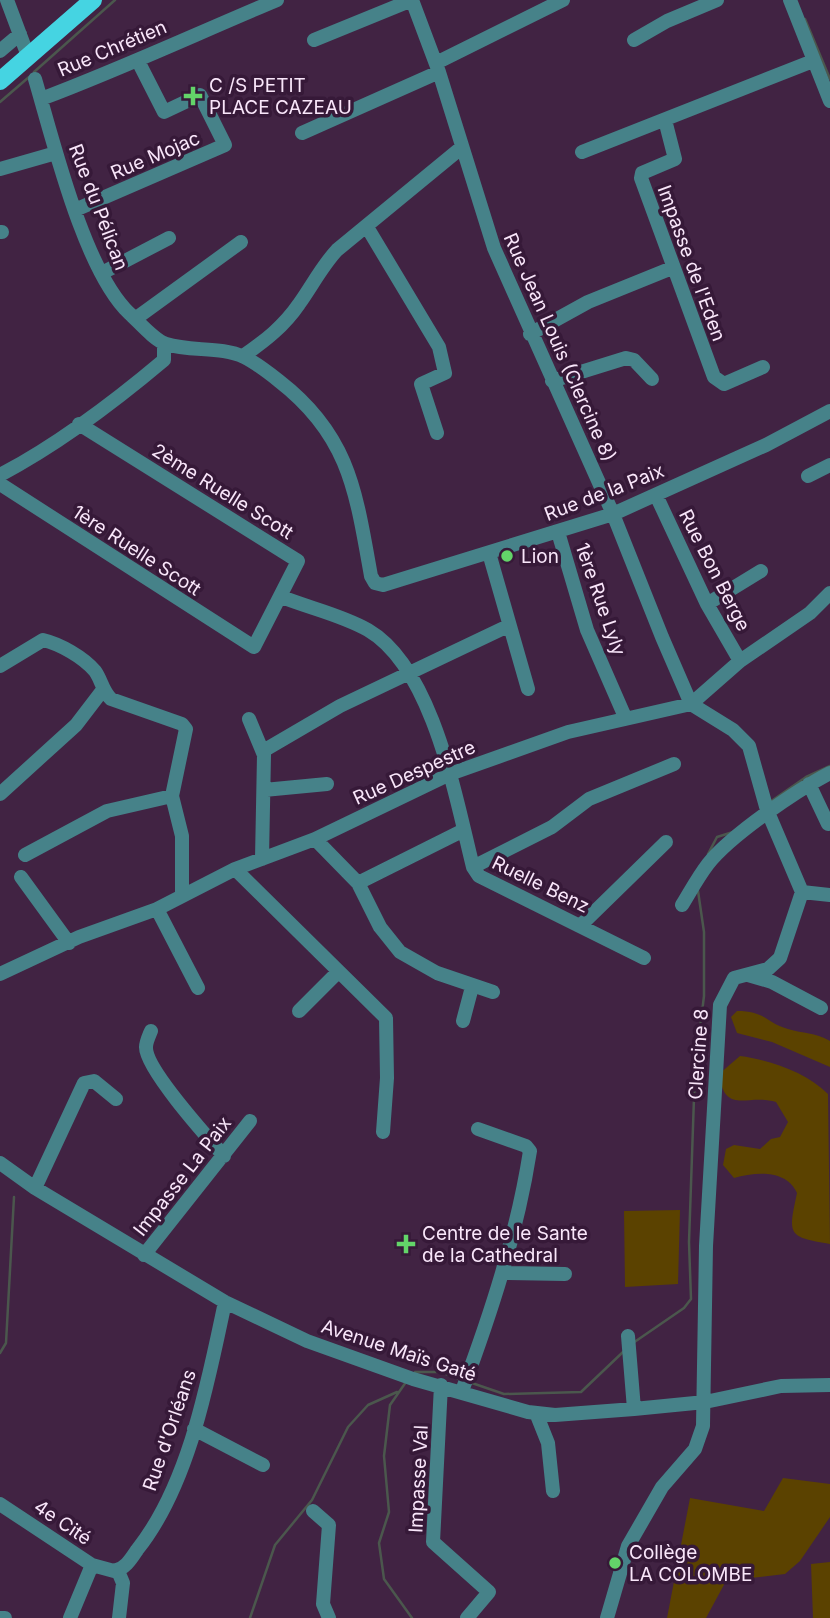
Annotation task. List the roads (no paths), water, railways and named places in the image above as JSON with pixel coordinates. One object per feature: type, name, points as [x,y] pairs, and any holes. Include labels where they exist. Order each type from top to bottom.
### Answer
[{"type":"main road","points":[[0,67],[77,0]]},
{"type":"main road","points":[[0,81],[24,45],[93,0]]},
{"type":"street","points":[[0,51],[24,45],[7,0]]},
{"type":"street","name":"Rue Chrétien","points":[[41,99],[138,61],[178,41],[277,0]]},
{"type":"street","points":[[314,40],[412,0]]},
{"type":"street","name":"Rue Jean Louis (Clercine 8)","points":[[412,0],[438,68],[494,248],[530,334],[613,513],[691,704]]},
{"type":"street","points":[[302,133],[438,68],[562,0]]},
{"type":"street","points":[[634,40],[667,21],[717,0]]},
{"type":"street","points":[[790,0],[830,101]]},
{"type":"street","name":"Rue Mojac","points":[[75,210],[225,145],[200,95],[164,112],[138,61]]},
{"type":"street","points":[[582,152],[813,61]]},
{"type":"street","name":"Rue du Pélican","points":[[35,79],[75,210],[102,273],[120,303],[164,343]]},
{"type":"street","name":"Impasse de l'Eden","points":[[665,120],[675,159],[642,173],[641,178],[714,377],[724,384],[763,367]]},
{"type":"street","points":[[0,475],[43,453],[79,424],[119,398],[164,360],[164,343],[243,356],[272,336],[298,307],[328,260],[461,148]]},
{"type":"street","points":[[0,169],[57,153]]},
{"type":"street","points":[[367,227],[439,347],[445,373],[421,384],[437,433]]},
{"type":"street","points":[[102,273],[169,238]]},
{"type":"street","points":[[135,319],[241,242]]},
{"type":"street","points":[[530,334],[588,302],[673,268]]},
{"type":"street","name":"Rue de la Paix","points":[[243,356],[298,396],[331,434],[359,511],[371,576],[375,583],[383,585],[613,513],[766,445],[830,411]]},
{"type":"street","points":[[552,381],[626,359],[634,360],[652,379]]},
{"type":"street","name":"2ème Ruelle Scott","points":[[79,424],[298,561],[282,597],[253,648]]},
{"type":"street","points":[[807,476],[830,465]]},
{"type":"street","name":"1ère Ruelle Scott","points":[[0,484],[253,648]]},
{"type":"street","name":"Rue Bon Berge","points":[[656,495],[708,604],[740,661]]},
{"type":"street","name":"1ère Rue Lyly","points":[[558,532],[587,630],[625,717]]},
{"type":"street","points":[[489,553],[528,689]]},
{"type":"street","points":[[708,604],[761,571]]},
{"type":"street","points":[[743,974],[768,969],[780,958],[802,892],[767,808],[749,746],[733,730],[691,704],[740,661],[810,613],[830,593]]},
{"type":"street","name":"Ruelle Benz","points":[[282,597],[366,629],[379,638],[408,672],[437,730],[473,867],[484,879],[582,925],[644,958]]},
{"type":"street","points":[[263,751],[341,706],[509,625]]},
{"type":"street","points":[[0,666],[43,640],[57,643],[93,669],[102,691],[111,699],[182,724],[186,729],[172,796],[182,836],[182,895]]},
{"type":"street","points":[[0,794],[76,725],[102,691]]},
{"type":"street","name":"Rue Despestre","points":[[0,974],[69,943],[157,909],[235,869],[316,839],[450,774],[568,732],[691,704]]},
{"type":"street","points":[[249,719],[263,751],[262,859]]},
{"type":"street","points":[[473,867],[552,827],[589,799],[674,764]]},
{"type":"street","points":[[682,905],[709,862],[767,808],[830,773]]},
{"type":"street","points":[[264,790],[327,784]]},
{"type":"street","points":[[809,784],[828,824]]},
{"type":"street","points":[[25,855],[107,811],[172,796]]},
{"type":"street","points":[[358,883],[464,830]]},
{"type":"street","points":[[316,839],[358,883],[380,927],[400,951],[438,973],[472,987],[493,992]]},
{"type":"street","points":[[582,925],[666,842]]},
{"type":"street","points":[[235,869],[337,973],[386,1018],[387,1078],[383,1132]]},
{"type":"street","points":[[22,877],[69,943]]},
{"type":"street","points":[[802,892],[830,895]]},
{"type":"street","points":[[157,909],[198,988]]},
{"type":"street","points":[[299,1012],[337,973]]},
{"type":"street","points":[[743,974],[772,982],[821,1008]]},
{"type":"street","name":"Clercine 8","points":[[610,1617],[628,1546],[662,1486],[695,1450],[703,1426],[706,1246],[720,1005],[734,978],[743,974]]},
{"type":"street","points":[[463,1021],[472,987]]},
{"type":"street","points":[[151,1031],[146,1049],[152,1063],[187,1113],[223,1156]]},
{"type":"street","points":[[34,1188],[84,1083],[94,1081],[116,1099]]},
{"type":"street","name":"Impasse La Paix","points":[[144,1255],[250,1121]]},
{"type":"street","points":[[463,1388],[503,1273],[523,1194],[530,1151],[526,1146],[478,1129]]},
{"type":"street","name":"Avenue Maïs Gaté","points":[[0,1163],[34,1188],[225,1302],[307,1341],[409,1377],[463,1388],[536,1413],[555,1415],[634,1409],[705,1402],[781,1386],[830,1385]]},
{"type":"street","points":[[503,1273],[565,1275]]},
{"type":"street","name":"Rue d'Orléans","points":[[118,1571],[144,1542],[175,1483],[194,1429],[225,1302]]},
{"type":"street","points":[[628,1336],[634,1409]]},
{"type":"street","name":"Impasse Val","points":[[442,1385],[433,1542],[489,1592],[467,1618]]},
{"type":"street","points":[[536,1413],[548,1443],[553,1490]]},
{"type":"street","points":[[194,1429],[263,1465]]},
{"type":"street","name":"4e Cité","points":[[0,1504],[92,1564],[70,1618]]},
{"type":"street","points":[[313,1511],[329,1525],[323,1604],[329,1618]]},
{"type":"street","points":[[92,1564],[118,1571],[122,1583],[119,1618]]},
{"type":"waterway","points":[[34,72],[115,0]]},
{"type":"waterway","points":[[805,19],[830,79]]},
{"type":"waterway","points":[[0,102],[29,77]]},
{"type":"waterway","points":[[770,802],[806,777],[830,766]]},
{"type":"waterway","points":[[708,854],[717,837],[733,832]]},
{"type":"waterway","points":[[633,1343],[684,1308],[691,1299],[689,1242],[695,1069],[704,996],[704,932],[698,891]]},
{"type":"waterway","points":[[0,1353],[6,1343],[14,1197]]},
{"type":"waterway","points":[[469,1382],[504,1394],[581,1392],[623,1352]]},
{"type":"waterway","points":[[415,1372],[441,1372],[459,1379]]},
{"type":"waterway","points":[[406,1382],[390,1405],[384,1456],[389,1512],[379,1543],[384,1579],[412,1618]]},
{"type":"waterway","points":[[250,1618],[275,1545],[312,1500],[348,1427],[368,1405],[397,1392]]},
{"type":"place","name":"C /S PETIT PLACE CAZEAU","points":[[193,96]]},
{"type":"place","name":"Lion","points":[[507,556]]},
{"type":"place","name":"Centre de le Sante de la Cathedral","points":[[406,1244]]},
{"type":"place","name":"Collège LA COLOMBE","points":[[615,1563]]}]
